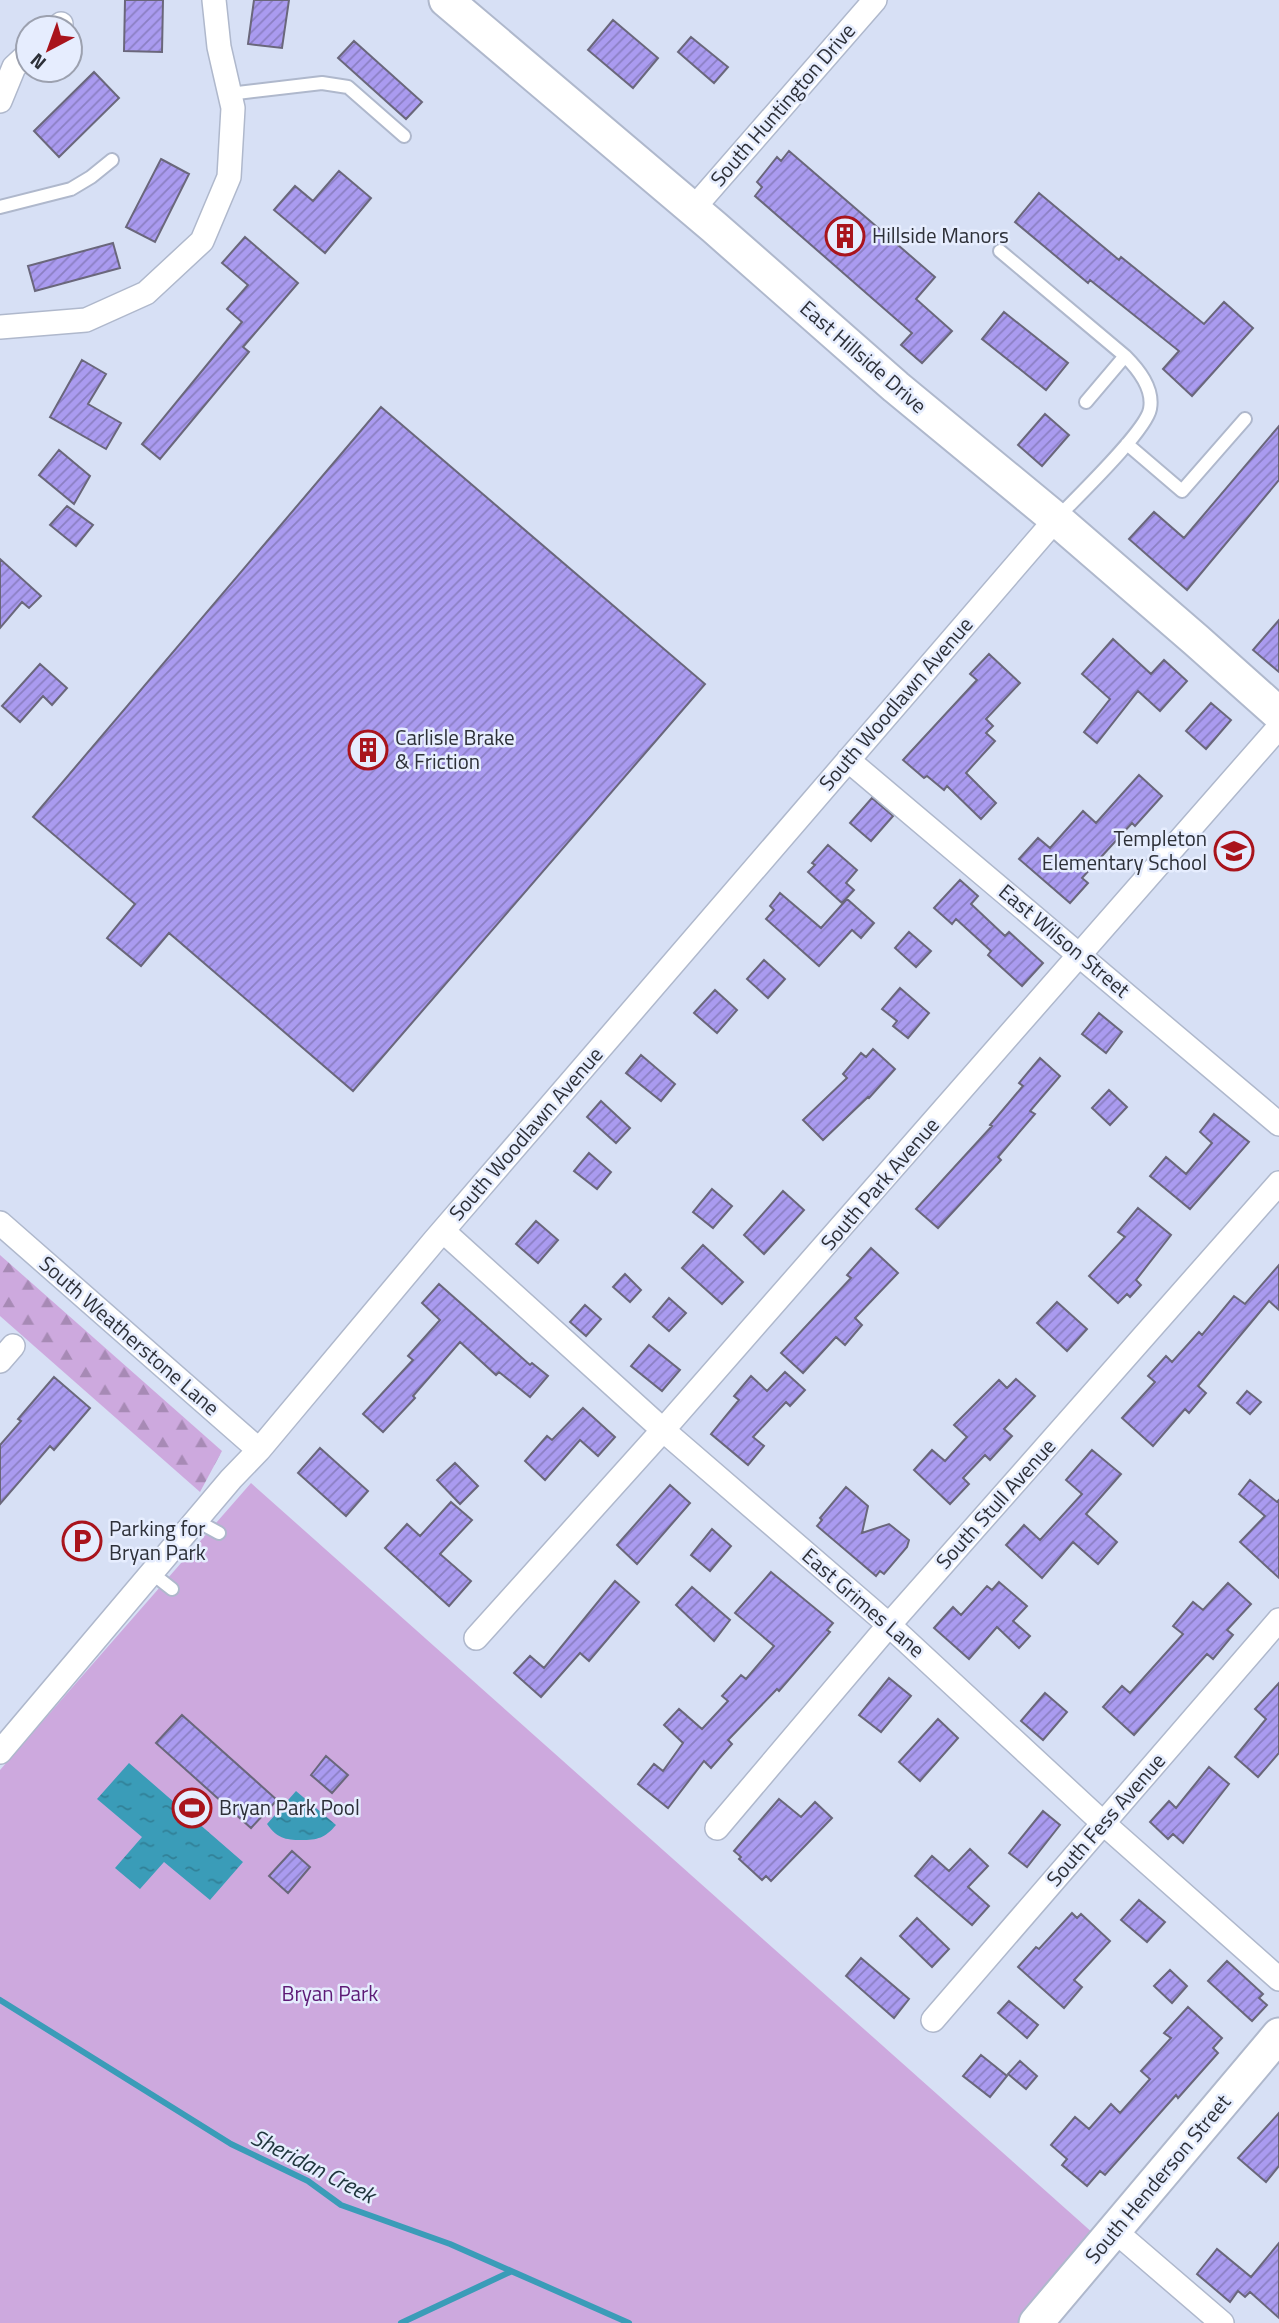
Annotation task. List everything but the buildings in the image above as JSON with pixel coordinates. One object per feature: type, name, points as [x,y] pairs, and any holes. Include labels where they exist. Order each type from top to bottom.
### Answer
[{"type":"main road","name":"East Hillside Drive","points":[[446,0],[896,387],[1056,519],[1279,714]]},
{"type":"main road","name":"South Henderson Street","points":[[1036,2323],[1279,2035]]},
{"type":"street","points":[[0,327],[86,320],[146,293],[202,242],[229,177],[233,108],[219,47],[214,0]]},
{"type":"street","name":"South Huntington Drive","points":[[692,210],[875,0]]},
{"type":"street","points":[[0,101],[14,67]]},
{"type":"street","name":"South Woodlawn Avenue","points":[[0,1752],[443,1231],[1056,519]]},
{"type":"street","name":"South Park Avenue","points":[[476,1638],[663,1430],[1279,727]]},
{"type":"street","name":"East Wilson Street","points":[[848,760],[1279,1124]]},
{"type":"street","name":"South Stull Avenue","points":[[717,1828],[888,1625],[1279,1183]]},
{"type":"street","name":"South Weatherstone Lane","points":[[0,1223],[259,1450]]},
{"type":"street","name":"East Grimes Lane","points":[[443,1231],[663,1430],[888,1625],[1103,1823],[1279,1979]]},
{"type":"street","name":"South Fess Avenue","points":[[933,2020],[1279,1620]]},
{"type":"street","points":[[1115,2231],[1222,2323]]},
{"type":"lane","points":[[229,94],[323,83],[348,87],[404,135]]},
{"type":"lane","points":[[0,207],[71,189],[112,160]]},
{"type":"lane","points":[[1000,251],[1125,356],[1142,374],[1147,386],[1150,410],[1127,444],[1056,519]]},
{"type":"lane","points":[[1086,402],[1125,356]]},
{"type":"lane","points":[[1127,444],[1182,491],[1245,419]]},
{"type":"lane","points":[[197,1521],[219,1533]]},
{"type":"lane","points":[[153,1574],[172,1589]]},
{"type":"green space","points":[[0,1255],[222,1451],[200,1492],[0,1316]]},
{"type":"green space","name":"Bryan Park","points":[[251,1483],[1094,2234],[1020,2323],[0,2323],[0,1770]]},
{"type":"water","points":[[129,1763],[243,1862],[210,1900],[164,1862],[140,1889],[115,1868],[142,1837],[97,1799]]},
{"type":"water","points":[[296,1791],[336,1825],[328,1833],[312,1839],[286,1839],[267,1824]]},
{"type":"waterway","name":"Sheridan Creek","points":[[0,2000],[231,2144],[308,2181],[341,2205],[450,2244],[629,2323]]},
{"type":"waterway","points":[[401,2323],[510,2272]]},
{"type":"place","name":"Hillside Manors","points":[[845,236]]},
{"type":"place","name":"Carlisle Brake & Friction","points":[[368,750]]},
{"type":"place","name":"Templeton Elementary School","points":[[1234,851]]},
{"type":"place","name":"Parking for Bryan Park","points":[[82,1541]]},
{"type":"place","name":"Bryan Park Pool","points":[[192,1808]]}]
